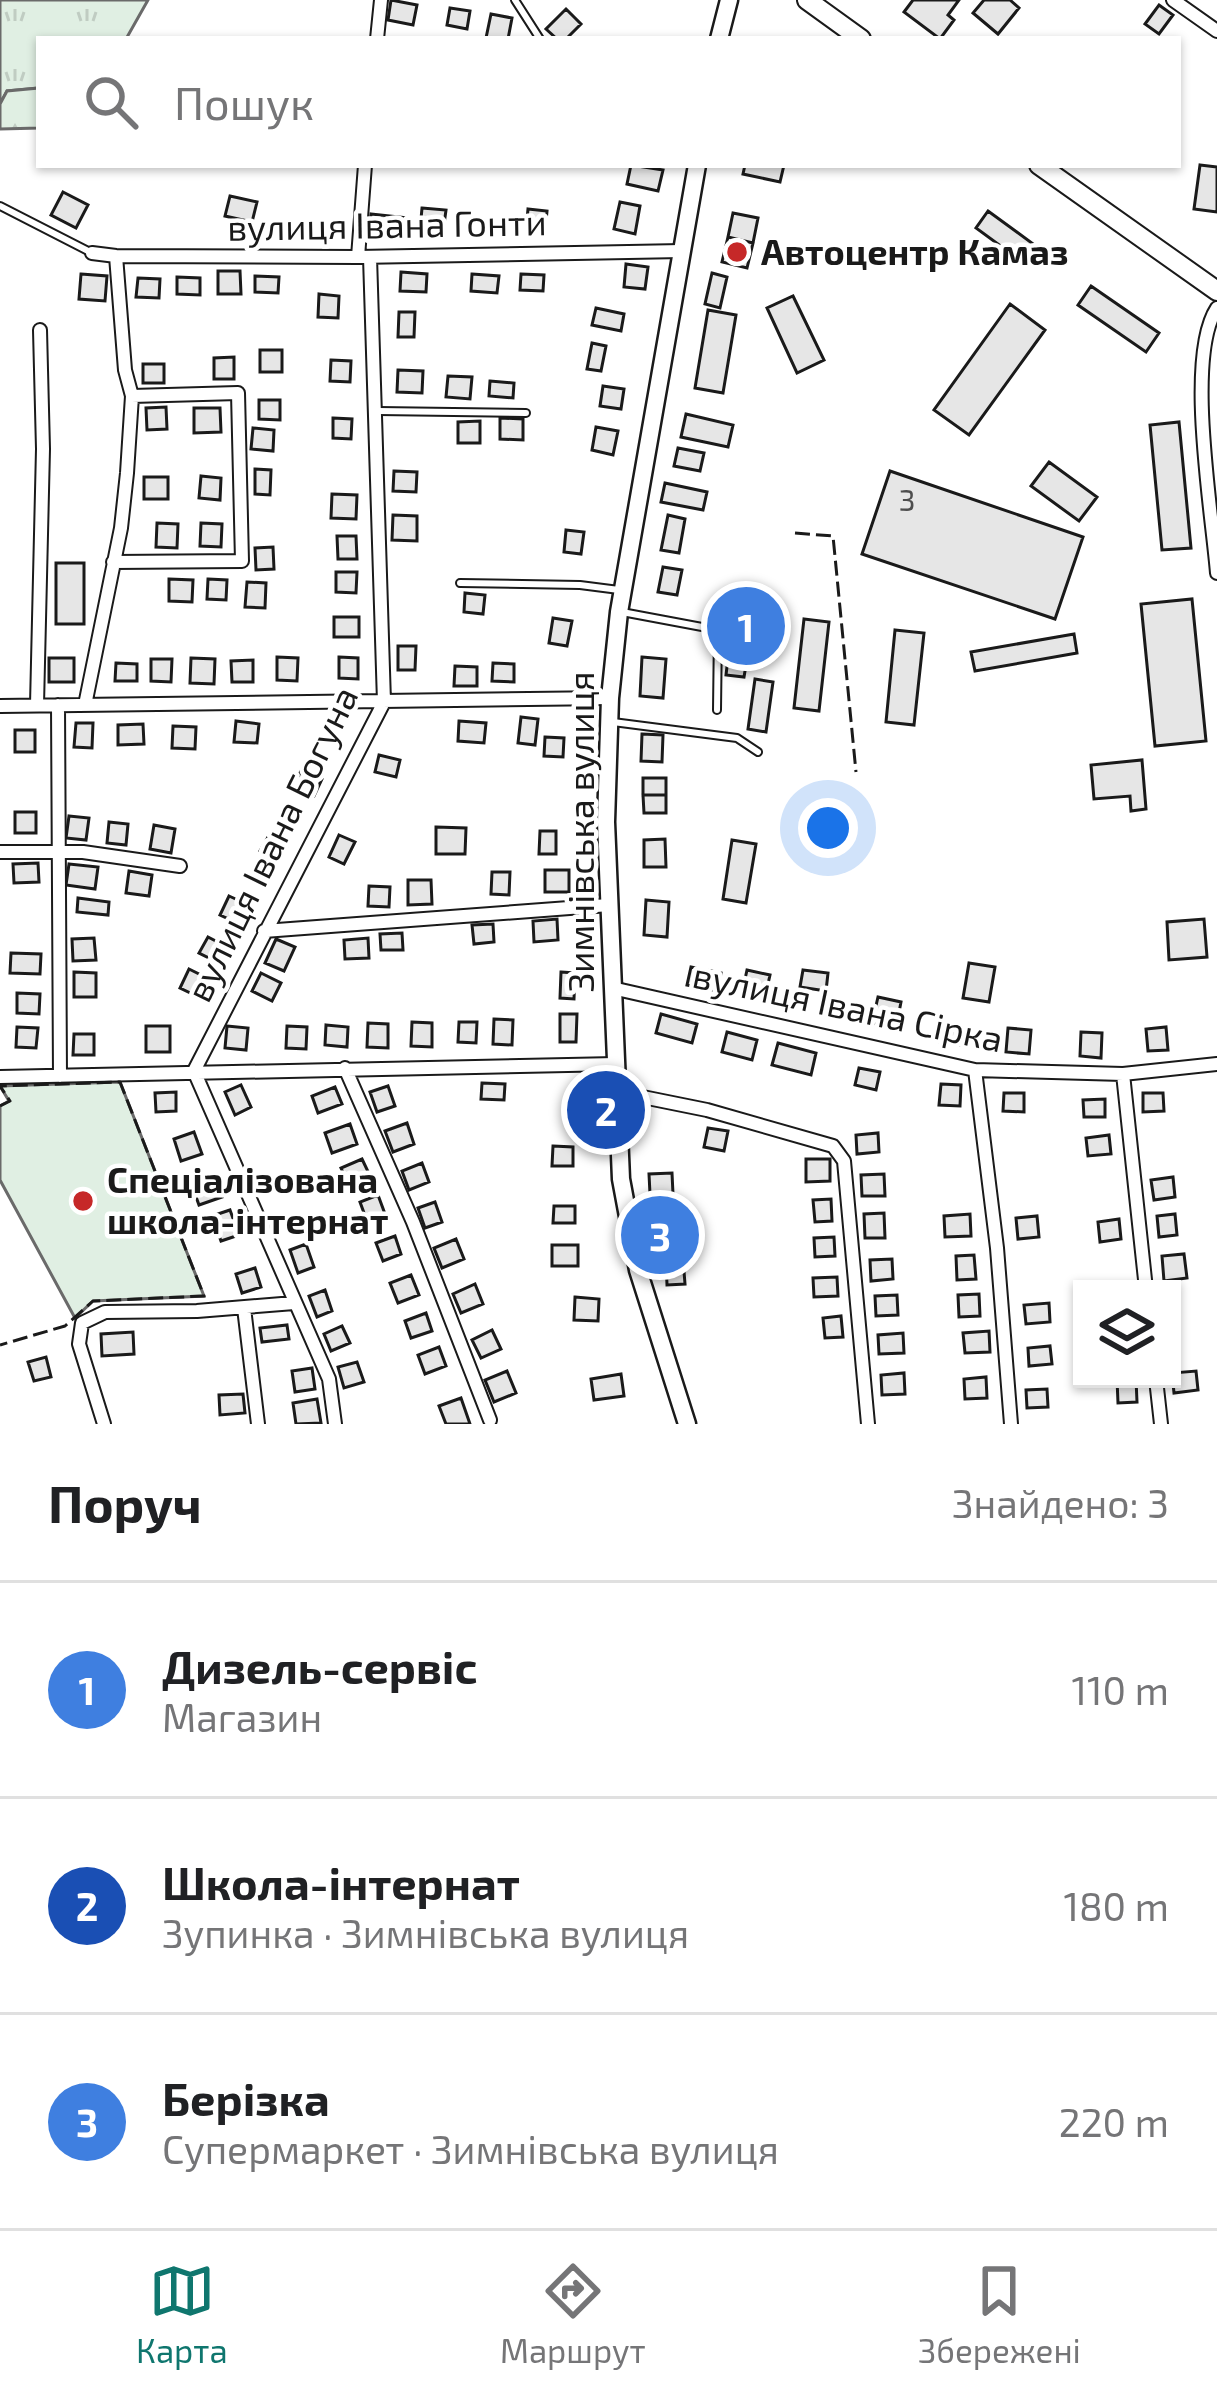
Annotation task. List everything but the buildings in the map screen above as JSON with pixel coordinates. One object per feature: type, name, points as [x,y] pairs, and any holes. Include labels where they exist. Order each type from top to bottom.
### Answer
[{"type":"main road","points":[[720,36],[728,0]]},
{"type":"main road","points":[[807,0],[856,36]]},
{"type":"main road","name":"Зимнівська вулиця","points":[[687,1424],[628,1229],[621,1179],[609,904],[609,721],[622,591],[696,168]]},
{"type":"main road","points":[[1043,168],[1217,291]]},
{"type":"street","points":[[377,36],[381,0]]},
{"type":"street","points":[[1173,0],[1217,31]]},
{"type":"street","name":"вулиця Івана Богуна","points":[[194,1071],[383,702],[364,257],[365,168]]},
{"type":"street","name":"вулиця Івана Гонти","points":[[92,253],[364,257],[682,251]]},
{"type":"street","points":[[85,705],[125,492],[131,396],[116,256]]},
{"type":"street","points":[[1217,308],[1208,322],[1200,367],[1217,573]]},
{"type":"street","points":[[37,705],[44,448],[40,330]]},
{"type":"street","points":[[112,562],[242,561],[238,393],[131,396]]},
{"type":"street","points":[[0,706],[610,698]]},
{"type":"street","points":[[58,705],[61,1076]]},
{"type":"street","points":[[0,853],[58,851],[180,866]]},
{"type":"street","points":[[263,931],[609,904]]},
{"type":"street","name":"вулиця Івана Сірка","points":[[612,988],[975,1070],[1123,1074],[1217,1064]]},
{"type":"street","points":[[0,1077],[616,1064]]},
{"type":"street","points":[[346,1069],[413,1222],[490,1420]]},
{"type":"street","points":[[975,1070],[997,1248],[1011,1424]]},
{"type":"street","points":[[194,1071],[329,1379],[335,1424]]},
{"type":"street","points":[[1123,1074],[1145,1280]]},
{"type":"street","points":[[618,1092],[707,1110],[833,1146],[844,1161],[868,1424]]},
{"type":"street","points":[[104,1424],[79,1344],[82,1323],[105,1312],[294,1304]]},
{"type":"street","points":[[244,1307],[258,1424]]},
{"type":"street","points":[[1157,1388],[1161,1424]]},
{"type":"lane","points":[[515,0],[538,36]]},
{"type":"lane","points":[[0,206],[92,253]]},
{"type":"lane","points":[[374,411],[526,412]]},
{"type":"lane","points":[[460,583],[580,585],[622,591]]},
{"type":"lane","points":[[619,612],[718,630],[717,710]]},
{"type":"lane","points":[[609,721],[737,738],[758,752]]},
{"type":"green space","points":[[0,0],[148,0],[128,36],[36,36],[36,88],[7,91],[0,104]]},
{"type":"green space","points":[[36,88],[36,128],[0,129],[0,104],[7,91]]},
{"type":"green space","name":"Спеціалізована школа-інтернат","points":[[120,1082],[204,1296],[93,1301],[75,1318],[0,1180],[0,1106],[9,1101],[0,1086]]},
{"type":"fence","points":[[795,533],[833,536],[856,772]]},
{"type":"fence","points":[[0,1106],[10,1101],[0,1086],[120,1082],[204,1296],[93,1301],[65,1326],[0,1345]]},
{"type":"place","name":"Автоцентр Камаз","points":[[737,252]]},
{"type":"place","name":"Дизель-сервіс","points":[[746,626]]},
{"type":"place","name":"Школа-інтернат","points":[[606,1110]]},
{"type":"place","name":"Спеціалізована школа-інтернат","points":[[83,1201]]},
{"type":"place","name":"Берізка","points":[[660,1235]]}]
